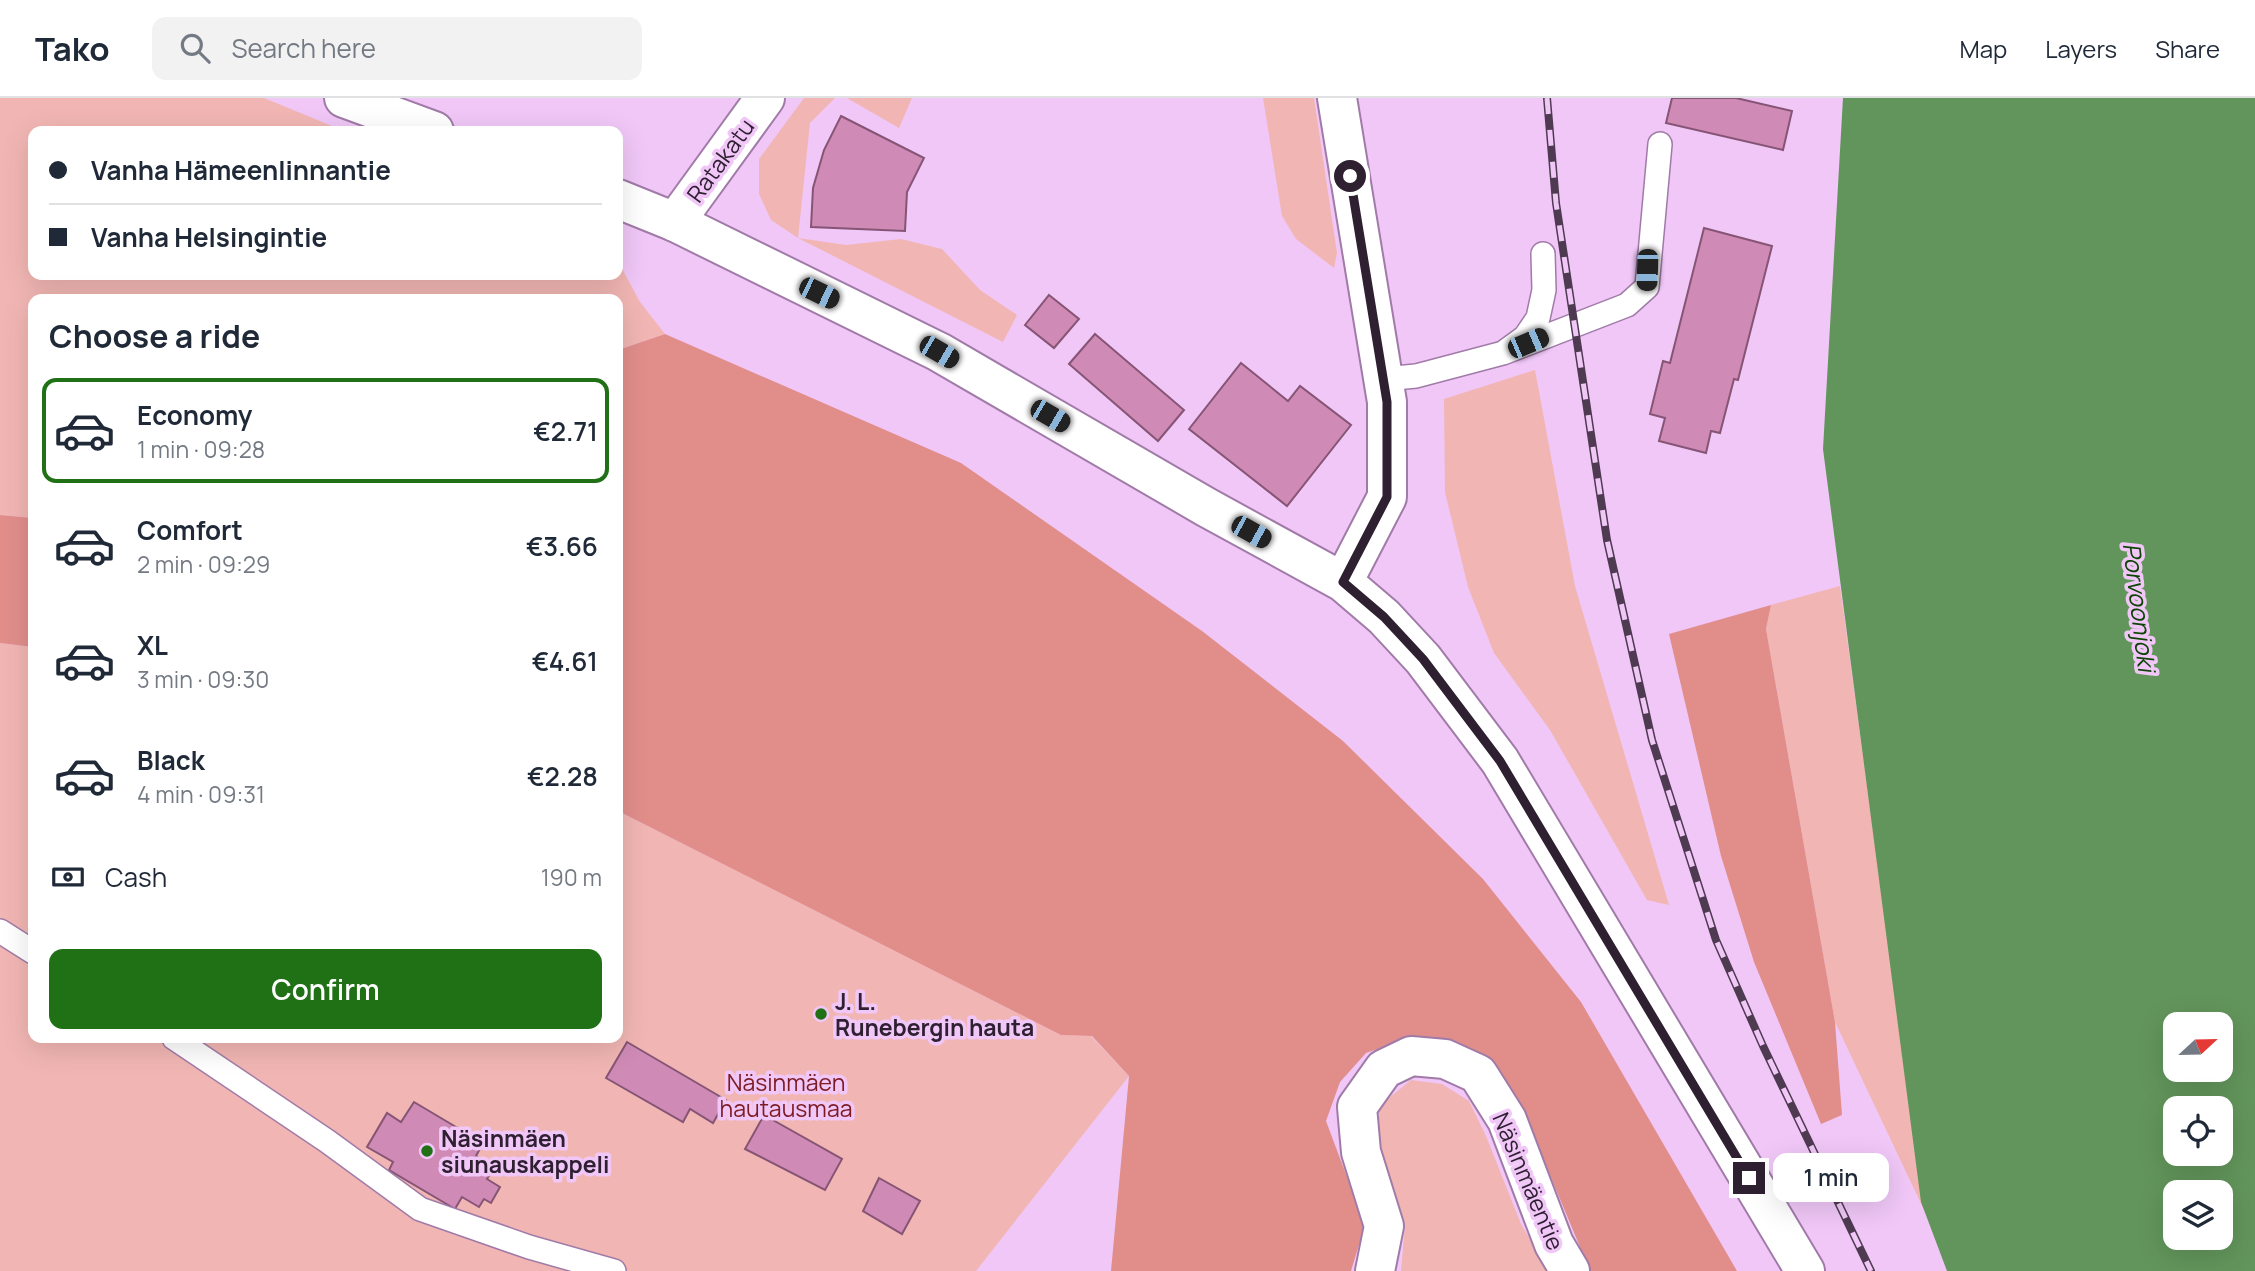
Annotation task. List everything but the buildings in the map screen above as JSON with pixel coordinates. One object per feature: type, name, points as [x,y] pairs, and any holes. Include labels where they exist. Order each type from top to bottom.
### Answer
[{"type":"street","points":[[344,98],[420,126]]},
{"type":"street","name":"Ratakatu","points":[[675,222],[765,98]]},
{"type":"street","points":[[1337,98],[1387,402],[1387,497],[1343,582]]},
{"type":"street","points":[[623,201],[675,222],[939,352],[1194,500],[1343,582],[1384,617],[1423,659],[1500,761],[1805,1271]]},
{"type":"street","name":"Näsinmäentie","points":[[1375,1271],[1384,1226],[1361,1152],[1357,1107],[1384,1069],[1411,1056],[1445,1059],[1478,1074],[1507,1120],[1554,1244],[1570,1271]]},
{"type":"lane","points":[[1384,379],[1416,376],[1503,353],[1627,305],[1647,287],[1660,144]]},
{"type":"lane","points":[[1503,353],[1525,337],[1538,318],[1545,290],[1543,254]]},
{"type":"lane","points":[[0,932],[28,949]]},
{"type":"lane","points":[[182,1043],[327,1140],[420,1209],[529,1247],[614,1271]]},
{"type":"green space","points":[[0,98],[264,98],[332,126],[28,126],[28,280],[623,280],[623,270],[640,302],[665,334],[623,348],[623,294],[28,294],[28,518],[0,515]]},
{"type":"green space","points":[[804,98],[835,98],[810,123],[798,238],[771,220],[759,194],[759,159]]},
{"type":"green space","points":[[847,98],[912,98],[899,128]]},
{"type":"green space","points":[[1263,98],[1314,98],[1337,253],[1334,268],[1296,239],[1282,216]]},
{"type":"green space","points":[[798,238],[846,245],[901,239],[942,249],[980,290],[1017,315],[1003,342]]},
{"type":"green space","points":[[1535,370],[1575,586],[1669,905],[1647,900],[1550,730],[1494,653],[1468,587],[1445,492],[1444,399]]},
{"type":"green space","points":[[1840,586],[1925,1212],[1835,1022],[1766,629],[1771,605]]},
{"type":"green space","name":"Näsinmäen hautausmaa","points":[[0,643],[28,646],[28,1043],[623,1043],[623,814],[1061,1035],[1091,1036],[1129,1076],[976,1271],[0,1271]]},
{"type":"green space","points":[[1411,1080],[1442,1084],[1469,1101],[1521,1224],[1549,1271],[1401,1271],[1405,1226],[1379,1146],[1379,1106]]},
{"type":"shaded area","points":[[665,334],[961,463],[1202,631],[1343,741],[1483,879],[1581,1002],[1737,1271],[1590,1271],[1527,1120],[1496,1064],[1450,1040],[1412,1037],[1366,1053],[1340,1082],[1326,1121],[1365,1225],[1351,1271],[1111,1271],[1129,1076],[1092,1036],[1061,1035],[623,814],[623,348]]},
{"type":"shaded area","points":[[0,515],[28,518],[28,646],[0,643]]},
{"type":"shaded area","points":[[1771,605],[1766,629],[1835,1022],[1842,1115],[1821,1124],[1754,962],[1721,856],[1669,634]]},
{"type":"water","name":"Porvoonjoki","points":[[1843,98],[2255,98],[2255,1271],[1947,1271],[1921,1202],[1823,449]]},
{"type":"railway","points":[[1547,98],[1556,203],[1607,540],[1652,740],[1716,940],[1763,1046],[1871,1271]]},
{"type":"place","name":"J. L. Runebergin hauta","points":[[821,1014]]},
{"type":"place","name":"Näsinmäen siunauskappeli","points":[[427,1151]]},
{"type":"route","points":[[1350,176],[1387,402],[1387,497],[1343,582],[1384,617],[1423,659],[1500,761],[1749,1178]]}]
